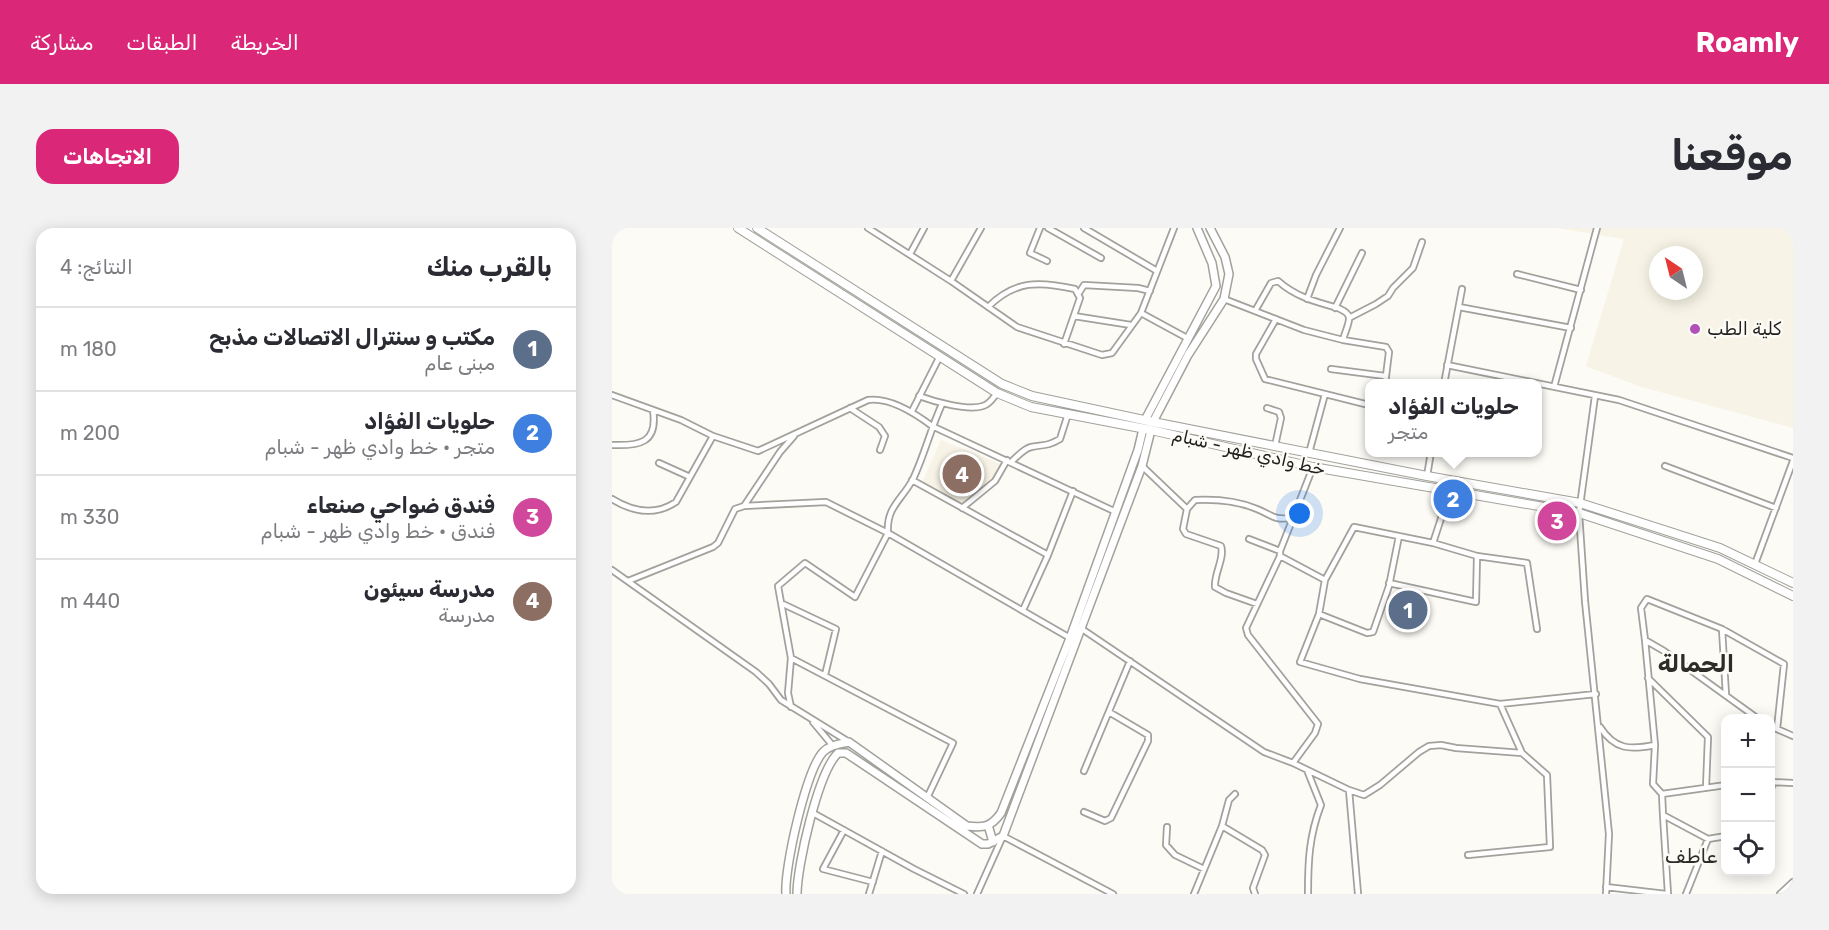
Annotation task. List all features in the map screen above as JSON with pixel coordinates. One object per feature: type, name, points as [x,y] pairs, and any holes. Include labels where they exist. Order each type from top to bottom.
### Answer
[{"type":"main road","name":"خط وادي ظهر - شبام","points":[[738,228],[998,393],[1031,407],[1275,446],[1580,503],[1720,548],[1793,583]]},
{"type":"main road","name":"خط وادي ظهر - شبام","points":[[758,228],[1002,384],[1032,396],[1313,467],[1579,513],[1718,559],[1793,596]]},
{"type":"street","points":[[868,228],[1017,327],[1102,356],[1112,353],[1141,313],[1174,228]]},
{"type":"street","points":[[910,254],[924,228]]},
{"type":"street","points":[[951,281],[981,228]]},
{"type":"street","points":[[1040,228],[1030,253],[1047,261]]},
{"type":"street","points":[[1048,228],[1101,258]]},
{"type":"street","points":[[1084,228],[1158,272]]},
{"type":"street","points":[[612,570],[756,672],[781,700],[849,742],[967,826],[981,827],[994,823],[1001,813],[1070,638],[1148,425],[1187,338],[1214,295],[1216,286],[1212,262],[1197,228]]},
{"type":"street","points":[[977,894],[1003,836],[1142,466],[1148,425],[1188,355],[1224,299],[1229,274],[1225,257],[1210,228]]},
{"type":"street","points":[[1307,298],[1340,228]]},
{"type":"street","points":[[1554,387],[1596,228]]},
{"type":"street","points":[[1342,340],[1349,318],[1388,296],[1413,268],[1422,242]]},
{"type":"street","points":[[1335,308],[1362,253]]},
{"type":"street","points":[[1517,274],[1581,290]]},
{"type":"street","points":[[1255,311],[1274,280],[1290,291],[1342,309],[1349,318]]},
{"type":"street","points":[[988,307],[1015,287],[1032,284],[1056,285],[1074,289],[1079,293]]},
{"type":"street","points":[[1064,344],[1080,298],[1079,293],[1084,285],[1138,288],[1150,291]]},
{"type":"street","points":[[1445,379],[1462,289]]},
{"type":"street","points":[[1224,299],[1304,330],[1342,340],[1386,347],[1389,352],[1385,379]]},
{"type":"street","points":[[1459,307],[1571,328]]},
{"type":"street","points":[[1141,313],[1187,338]]},
{"type":"street","points":[[1074,316],[1131,325]]},
{"type":"street","points":[[1276,319],[1256,354],[1265,379],[1365,404]]},
{"type":"street","points":[[912,411],[940,356]]},
{"type":"street","points":[[1447,365],[1515,379]]},
{"type":"street","points":[[1331,369],[1386,376]]},
{"type":"street","points":[[1542,385],[1619,400],[1793,460],[1755,564]]},
{"type":"street","points":[[920,396],[942,404],[982,407],[990,403],[998,393]]},
{"type":"street","points":[[1309,453],[1325,394]]},
{"type":"street","points":[[612,395],[681,420],[713,436],[758,451],[873,399],[912,411],[932,426],[1116,512]]},
{"type":"street","points":[[1595,396],[1579,513],[1609,834],[1606,894]]},
{"type":"street","points":[[791,707],[788,693],[791,658],[778,586],[805,563],[855,597],[888,533],[887,523],[893,506],[912,480],[942,404]]},
{"type":"street","points":[[850,408],[879,427],[885,436],[880,450]]},
{"type":"street","points":[[1267,408],[1279,412],[1281,418],[1275,446]]},
{"type":"street","points":[[612,445],[630,445],[649,437],[655,427],[653,410]]},
{"type":"street","points":[[962,508],[995,482],[1009,461],[1020,453],[1030,447],[1048,446],[1060,439],[1068,414]]},
{"type":"street","points":[[744,506],[780,452],[795,434]]},
{"type":"street","points":[[612,499],[635,510],[660,510],[676,502],[713,436]]},
{"type":"street","points":[[1427,476],[1430,457]]},
{"type":"street","points":[[659,463],[690,477]]},
{"type":"street","points":[[1142,466],[1187,509]]},
{"type":"street","points":[[1665,466],[1776,508]]},
{"type":"street","points":[[1293,763],[1315,733],[1318,724],[1248,634],[1246,628],[1280,553],[1313,467]]},
{"type":"street","points":[[912,480],[1048,555]]},
{"type":"street","points":[[1023,610],[1073,491]]},
{"type":"street","points":[[1433,543],[1450,491]]},
{"type":"street","points":[[1257,604],[1226,593],[1215,586],[1214,578],[1222,551],[1221,546],[1186,534],[1183,530],[1187,509],[1195,500],[1212,499],[1256,508],[1276,519],[1293,518]]},
{"type":"street","points":[[628,581],[713,547],[718,543],[735,509],[744,506],[826,502],[888,533],[1070,638]]},
{"type":"street","points":[[1537,629],[1527,562],[1477,556],[1433,543],[1354,527],[1326,580],[1318,614],[1300,662],[1360,679],[1500,704],[1596,694]]},
{"type":"street","points":[[1318,614],[1367,633],[1373,632],[1389,583],[1399,536]]},
{"type":"street","points":[[1249,539],[1280,553],[1326,580]]},
{"type":"street","points":[[1389,583],[1476,602],[1477,556]]},
{"type":"street","points":[[1606,886],[1667,894],[1662,794],[1653,784],[1655,745],[1641,608],[1647,599],[1722,629],[1784,664],[1777,729],[1793,736]]},
{"type":"street","points":[[783,604],[836,629],[825,675]]},
{"type":"street","points":[[1082,629],[1264,752],[1364,795],[1429,746],[1441,745],[1522,753]]},
{"type":"street","points":[[1722,629],[1726,696]]},
{"type":"street","points":[[1645,640],[1664,651],[1751,714]]},
{"type":"street","points":[[791,658],[953,743],[927,798]]},
{"type":"street","points":[[1084,771],[1131,661]]},
{"type":"street","points":[[1648,677],[1708,737],[1706,788]]},
{"type":"street","points":[[1468,855],[1550,847],[1547,775],[1522,753],[1500,704]]},
{"type":"street","points":[[1084,812],[1105,821],[1111,818],[1148,741],[1148,735],[1109,712]]},
{"type":"street","points":[[805,714],[838,753]]},
{"type":"street","points":[[1600,726],[1610,739],[1626,748],[1637,749],[1655,745]]},
{"type":"street","points":[[786,894],[785,883],[797,822],[816,762],[825,750],[833,745],[849,742]]},
{"type":"street","points":[[797,894],[797,882],[813,813],[826,769],[831,759],[838,753],[846,753],[968,837],[982,844],[993,842],[1003,836]]},
{"type":"street","points":[[1307,770],[1321,805],[1312,827],[1308,894]]},
{"type":"street","points":[[1775,782],[1793,783]]},
{"type":"street","points":[[1662,794],[1721,785]]},
{"type":"street","points":[[1349,790],[1358,894]]},
{"type":"street","points":[[1194,894],[1222,826],[1229,800],[1235,794]]},
{"type":"street","points":[[813,813],[964,894]]},
{"type":"street","points":[[1663,815],[1708,839],[1721,837]]},
{"type":"street","points":[[988,825],[993,842]]},
{"type":"street","points":[[1222,826],[1262,850],[1265,855],[1253,888],[1255,894]]},
{"type":"street","points":[[1167,827],[1166,845],[1175,855],[1204,869]]},
{"type":"street","points":[[844,830],[824,868],[873,882]]},
{"type":"street","points":[[1003,836],[1113,894]]},
{"type":"street","points":[[1686,894],[1708,839]]},
{"type":"street","points":[[869,894],[882,851]]},
{"type":"street","points":[[1780,894],[1793,882]]},
{"type":"shaded area","name":"كلية الطب","points":[[1557,228],[1793,228],[1793,428],[1638,386],[1586,366],[1624,239]]},
{"type":"shaded area","points":[[941,440],[1005,466],[993,482],[964,505],[922,483]]},
{"type":"place","name":"كلية الطب","points":[[1695,329]]},
{"type":"place","name":"مدرسة سيئون","points":[[962,474]]},
{"type":"place","name":"حلويات الفؤاد","points":[[1453,499]]},
{"type":"place","name":"فندق ضواحي صنعاء","points":[[1557,521]]},
{"type":"place","name":"مكتب و سنترال الاتصالات مذبح","points":[[1408,610]]},
{"type":"district","name":"الحمالة","points":[[1696,664]]},
{"type":"district","name":"عاطف","points":[[1691,856]]}]
